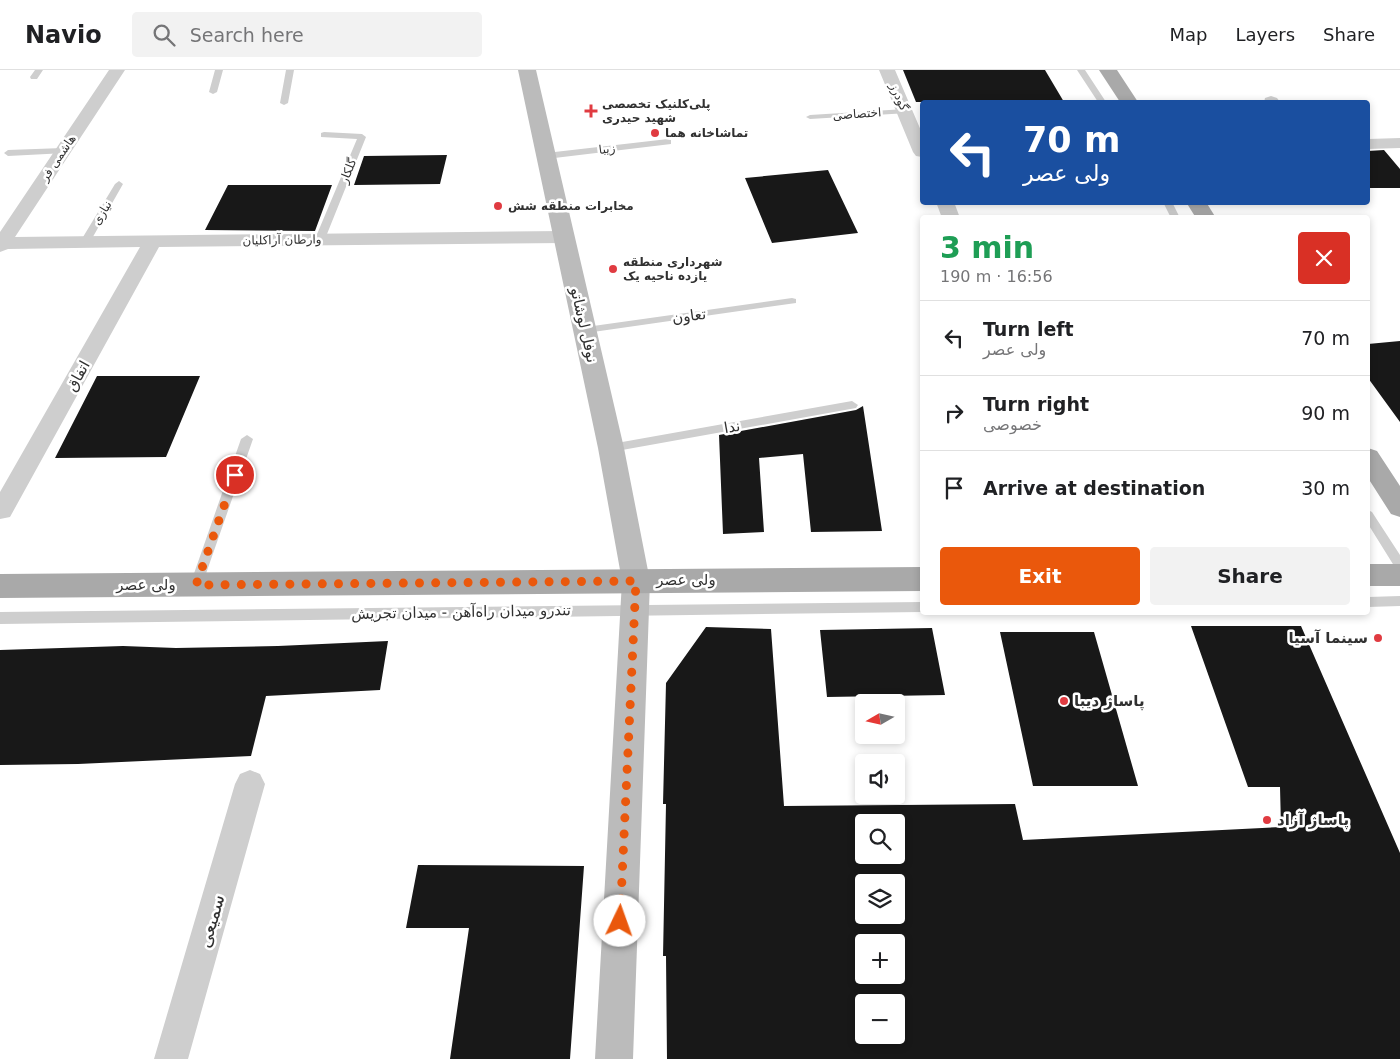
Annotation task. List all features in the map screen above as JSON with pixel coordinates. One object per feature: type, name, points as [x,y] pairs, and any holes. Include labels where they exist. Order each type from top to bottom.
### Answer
[{"type":"main road","name":"نوفل لوشاتو","points":[[527,70],[611,448],[636,595],[614,1059]]},
{"type":"main road","points":[[1108,70],[1128,100]]},
{"type":"main road","points":[[1370,461],[1400,507]]},
{"type":"main road","points":[[1370,575],[1400,575]]},
{"type":"main road","name":"ولی عصر","points":[[0,586],[196,585],[636,595],[920,579]]},
{"type":"street","name":"هاشمی فر","points":[[1,244],[117,70]]},
{"type":"street","name":"گودرز","points":[[887,70],[920,147]]},
{"type":"street","points":[[1370,144],[1400,143]]},
{"type":"street","name":"وارطان آراکلیان","points":[[1,244],[564,237]]},
{"type":"street","name":"اتفاق","points":[[2,510],[154,241]]},
{"type":"street","name":"سمیعی","points":[[171,1059],[250,784]]},
{"type":"lane","points":[[34,78],[39,70]]},
{"type":"lane","points":[[212,92],[219,70]]},
{"type":"lane","points":[[284,103],[290,70]]},
{"type":"lane","points":[[1082,70],[1101,100]]},
{"type":"lane","name":"اختصاصی","points":[[810,117],[905,111]]},
{"type":"lane","name":"گلکار","points":[[320,240],[362,137],[324,136]]},
{"type":"lane","name":"زیبا","points":[[546,156],[668,142]]},
{"type":"lane","points":[[8,152],[63,151]]},
{"type":"lane","name":"نیازی","points":[[85,242],[119,184]]},
{"type":"lane","name":"تعاون","points":[[586,330],[792,302]]},
{"type":"lane","name":"ندا","points":[[611,448],[852,405]]},
{"type":"lane","points":[[196,585],[248,439]]},
{"type":"lane","points":[[1370,518],[1400,565]]},
{"type":"lane","name":"تندرو میدان راه‌آهن - میدان تجریش","points":[[0,618],[636,595],[920,607]]},
{"type":"lane","points":[[1370,602],[1400,601]]},
{"type":"building","points":[[903,70],[1045,70],[1063,100],[920,100],[920,102],[916,102]]},
{"type":"building","points":[[1384,150],[1400,169],[1400,188],[1370,188],[1370,151]]},
{"type":"building","points":[[447,155],[440,184],[354,185],[364,156]]},
{"type":"building","points":[[828,170],[858,233],[772,243],[745,178]]},
{"type":"building","points":[[228,185],[332,185],[315,231],[205,230]]},
{"type":"building","points":[[1400,341],[1400,422],[1370,381],[1370,344]]},
{"type":"building","points":[[97,376],[200,376],[166,457],[55,458]]},
{"type":"building","points":[[863,406],[882,531],[811,532],[803,454],[759,458],[764,532],[723,534],[719,435],[856,410]]},
{"type":"building","points":[[1191,626],[1301,626],[1400,853],[1400,1059],[667,1059],[666,956],[663,956],[666,804],[663,804],[666,683],[706,627],[771,629],[784,806],[1015,804],[1023,840],[1281,827],[1280,787],[1248,787]]},
{"type":"building","points":[[932,628],[945,695],[855,694],[855,697],[827,697],[820,630]]},
{"type":"building","name":"پاساژ دیبا","points":[[1000,632],[1094,632],[1138,786],[1033,786]]},
{"type":"building","points":[[388,641],[380,690],[266,696],[251,756],[78,764],[0,765],[0,650],[123,646],[176,648],[278,646]]},
{"type":"building","points":[[418,865],[584,866],[570,1059],[450,1059],[469,928],[406,928]]},
{"type":"place","name":"پلی‌کلنیک تخصصی شهید حیدری","points":[[591,111]]},
{"type":"place","name":"تماشاخانه هما","points":[[655,133]]},
{"type":"place","name":"مخابرات منطقه شش","points":[[498,206]]},
{"type":"place","name":"شهرداری منطقه یازده ناحیه یک","points":[[613,269]]},
{"type":"place","name":"سینما آسیا","points":[[1378,638]]},
{"type":"place","name":"پاساژ دیبا","points":[[1064,701]]},
{"type":"place","name":"پاساژ آزاد","points":[[1267,820]]},
{"type":"route","points":[[235,475],[196,585],[636,581],[620,921]]}]
